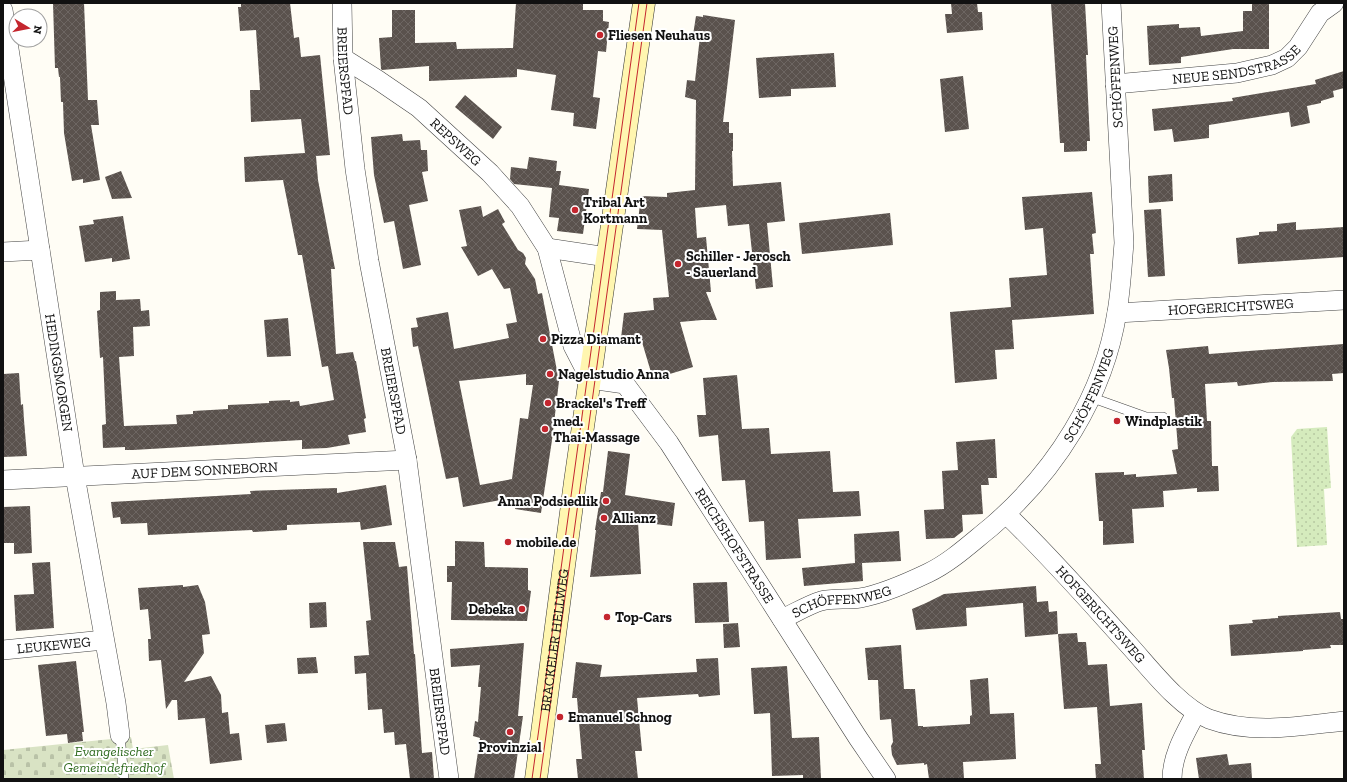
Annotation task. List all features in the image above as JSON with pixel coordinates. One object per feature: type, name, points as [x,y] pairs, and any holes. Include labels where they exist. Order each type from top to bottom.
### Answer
[{"type":"main road","name":"BRACKELER HELLWEG","points":[[536,779],[575,482],[644,3]]},
{"type":"street","name":"BREIERSPFAD","points":[[342,3],[343,58],[355,169],[369,261],[407,460],[449,779]]},
{"type":"street","name":"SCHÖFFENWEG","points":[[782,619],[821,601],[860,598],[899,586],[929,572],[962,552],[1006,514],[1034,484],[1072,433],[1090,397],[1105,358],[1117,313],[1124,243],[1111,3]]},
{"type":"street","name":"NEUE SENDSTRASSE","points":[[1115,84],[1237,73],[1272,65],[1287,58],[1298,47],[1320,13],[1334,3]]},
{"type":"street","name":"HEDINGSMORGEN","points":[[3,10],[75,476],[116,703],[120,734]]},
{"type":"street","name":"REPSWEG","points":[[343,58],[419,108],[490,172],[520,206],[547,248],[573,346],[590,379]]},
{"type":"street","points":[[547,248],[607,257]]},
{"type":"street","points":[[3,252],[40,250]]},
{"type":"street","name":"HOFGERICHTSWEG","points":[[1117,313],[1344,300]]},
{"type":"street","name":"REICHSHOFSTRASSE","points":[[590,379],[625,384],[669,443],[858,738],[886,779]]},
{"type":"street","name":"AUF DEM SONNEBORN","points":[[3,480],[407,460]]},
{"type":"street","name":"HOFGERICHTSWEG","points":[[1006,514],[1036,544],[1166,685],[1196,713],[1223,723],[1253,728],[1272,728],[1344,721]]},
{"type":"street","name":"LEUKEWEG","points":[[3,650],[104,640]]},
{"type":"street","points":[[1172,779],[1173,763],[1178,748],[1196,713]]},
{"type":"lane","points":[[1090,397],[1146,417],[1163,417]]},
{"type":"lane","points":[[120,734],[124,779]]},
{"type":"green space","points":[[1327,427],[1331,488],[1324,489],[1327,545],[1297,547],[1291,437],[1297,429]]},
{"type":"green space","name":"Evangelischer Gemeindefriedhof","points":[[131,737],[133,749],[168,745],[174,779],[3,779],[3,750]]},
{"type":"building","points":[[53,3],[84,3],[88,100],[97,100],[99,125],[91,125],[100,180],[83,183],[83,179],[72,181],[64,133],[63,102],[61,102],[60,77],[58,68],[55,68]]},
{"type":"building","points":[[241,3],[290,3],[294,38],[299,37],[301,57],[320,55],[330,155],[316,156],[318,180],[335,269],[331,269],[336,354],[353,352],[356,361],[366,418],[364,419],[366,432],[348,435],[350,444],[327,448],[302,449],[302,440],[133,450],[125,450],[125,447],[103,448],[102,425],[106,424],[103,357],[100,358],[97,311],[100,310],[100,292],[116,291],[116,300],[140,299],[141,311],[149,310],[150,326],[133,327],[134,356],[119,357],[124,426],[177,424],[176,415],[193,414],[193,411],[228,409],[228,405],[269,403],[269,401],[290,400],[290,402],[299,401],[300,406],[334,400],[328,366],[322,367],[302,255],[298,255],[283,180],[245,182],[244,157],[305,153],[301,119],[251,122],[250,90],[260,90],[256,30],[240,31],[238,7],[241,7]]},
{"type":"building","points":[[516,3],[583,3],[583,10],[603,10],[603,21],[609,22],[606,52],[598,51],[593,97],[600,98],[596,129],[573,126],[574,113],[551,110],[556,75],[517,69],[517,77],[429,81],[429,66],[381,69],[379,38],[392,37],[392,10],[415,10],[415,43],[456,42],[457,49],[513,48]]},
{"type":"building","points":[[951,3],[977,3],[978,12],[982,12],[983,30],[947,33],[945,14],[952,14]]},
{"type":"building","points":[[1051,3],[1085,3],[1090,141],[1087,141],[1087,151],[1064,152],[1064,143],[1060,143]]},
{"type":"building","points":[[1252,3],[1269,3],[1269,49],[1233,49],[1181,57],[1181,63],[1149,65],[1147,26],[1179,24],[1179,28],[1200,27],[1201,36],[1243,31],[1243,11],[1252,11]]},
{"type":"building","points":[[703,15],[735,20],[723,122],[729,122],[729,133],[733,133],[733,186],[781,182],[785,221],[767,223],[773,287],[756,289],[749,224],[728,226],[726,205],[695,208],[697,238],[706,237],[711,292],[706,292],[717,320],[680,322],[693,367],[653,379],[642,342],[626,344],[621,338],[624,313],[654,310],[653,298],[669,297],[662,230],[637,229],[641,196],[667,197],[667,193],[695,190],[696,100],[685,97],[687,80],[695,81],[700,36],[693,35],[696,16],[703,17]]},
{"type":"building","points":[[834,53],[836,87],[791,89],[791,96],[759,98],[756,58]]},
{"type":"building","points":[[1344,71],[1344,88],[1333,91],[1334,97],[1321,101],[1321,103],[1307,106],[1310,123],[1291,127],[1289,112],[1209,125],[1209,138],[1174,142],[1172,129],[1154,131],[1152,109],[1233,101],[1232,98],[1316,84],[1315,80]]},
{"type":"building","points":[[963,76],[969,129],[945,132],[940,79]]},
{"type":"building","points":[[465,95],[502,127],[493,139],[455,107]]},
{"type":"building","points":[[402,134],[403,141],[420,140],[421,150],[427,150],[428,171],[422,172],[428,201],[409,205],[421,265],[403,269],[394,221],[384,223],[374,175],[371,137]]},
{"type":"building","points":[[529,157],[557,161],[556,171],[561,171],[559,185],[589,189],[583,234],[557,231],[559,218],[549,217],[552,188],[514,184],[510,179],[511,167],[527,169]]},
{"type":"building","points":[[121,171],[132,198],[112,199],[105,177]]},
{"type":"building","points":[[1172,174],[1173,201],[1149,203],[1148,176]]},
{"type":"building","points":[[1092,192],[1096,233],[1092,234],[1094,254],[1090,254],[1094,314],[1012,320],[1014,349],[995,350],[997,379],[955,383],[950,312],[1011,307],[1009,278],[1047,275],[1043,228],[1025,230],[1022,197]]},
{"type":"building","points":[[481,206],[483,217],[498,209],[505,222],[502,224],[518,250],[523,253],[526,258],[525,264],[535,279],[538,294],[542,293],[559,381],[541,513],[515,509],[517,497],[463,507],[458,477],[446,479],[418,346],[413,347],[411,328],[418,327],[416,318],[448,312],[454,349],[509,338],[506,324],[517,322],[510,288],[504,289],[492,269],[478,276],[461,247],[467,246],[459,210]],"holes":[[[526,374],[526,385],[533,385],[528,419],[520,418],[512,479],[480,485],[459,381]]]},
{"type":"building","points":[[1161,209],[1165,276],[1148,277],[1144,210]]},
{"type":"building","points":[[890,213],[893,245],[802,254],[799,223]]},
{"type":"building","points":[[123,216],[130,259],[112,262],[112,258],[85,262],[79,226],[94,224],[93,220]]},
{"type":"building","points":[[1296,222],[1296,230],[1344,227],[1344,257],[1238,264],[1236,238],[1259,235],[1259,232],[1277,231],[1277,224]]},
{"type":"building","points":[[288,318],[291,356],[267,357],[264,320]]},
{"type":"building","points":[[1344,344],[1344,373],[1332,374],[1333,381],[1273,382],[1238,386],[1237,382],[1205,384],[1207,421],[1211,421],[1212,466],[1218,466],[1219,491],[1197,492],[1197,488],[1163,491],[1164,507],[1132,509],[1134,543],[1103,545],[1103,521],[1099,521],[1095,473],[1124,472],[1124,475],[1136,474],[1136,477],[1177,474],[1172,450],[1178,449],[1174,398],[1172,398],[1166,350],[1208,346],[1209,354]]},
{"type":"building","points":[[19,373],[27,456],[3,457],[3,374]]},
{"type":"building","points":[[737,375],[742,429],[769,428],[771,454],[830,451],[833,492],[859,491],[861,516],[798,519],[801,558],[766,560],[764,521],[749,522],[745,480],[722,481],[718,435],[699,437],[697,415],[706,415],[703,378]]},
{"type":"building","points":[[995,439],[997,478],[988,478],[989,485],[981,485],[983,514],[962,515],[963,531],[954,538],[926,539],[924,510],[944,509],[942,471],[958,470],[956,442]]},
{"type":"building","points":[[608,451],[630,454],[625,495],[675,503],[672,526],[638,522],[641,574],[590,577],[595,530],[601,492],[603,492]]},
{"type":"building","points":[[386,485],[392,525],[361,530],[360,522],[287,525],[287,530],[253,532],[252,530],[148,535],[147,523],[121,524],[120,517],[113,518],[111,502],[251,494],[250,491],[337,488],[337,493]]},
{"type":"building","points":[[30,506],[32,553],[14,554],[14,543],[3,543],[3,507]]},
{"type":"building","points":[[899,531],[901,561],[862,563],[863,581],[804,586],[802,568],[855,563],[854,534]]},
{"type":"building","points":[[455,541],[484,542],[485,567],[528,568],[528,590],[531,591],[527,621],[451,620],[452,582],[447,582],[447,566],[455,566]]},
{"type":"building","points":[[363,542],[395,542],[399,567],[407,566],[422,753],[432,752],[434,779],[410,779],[406,744],[395,745],[394,732],[384,733],[382,709],[368,710],[366,673],[355,674],[354,656],[369,655],[366,621],[371,620]]},
{"type":"building","points":[[50,562],[54,628],[16,631],[14,595],[34,594],[32,563]]},
{"type":"building","points":[[727,582],[729,622],[695,623],[693,583]]},
{"type":"building","points":[[183,585],[183,587],[198,585],[205,602],[210,634],[202,635],[204,653],[184,682],[211,676],[221,695],[222,713],[228,712],[230,734],[239,733],[242,760],[210,764],[205,718],[178,720],[177,700],[172,700],[166,709],[161,660],[149,661],[148,639],[151,639],[148,609],[140,610],[138,588]]},
{"type":"building","points":[[1036,586],[1037,602],[1048,601],[1049,612],[1057,611],[1058,634],[1025,637],[1023,603],[966,608],[967,626],[916,630],[912,609],[944,594]]},
{"type":"building","points":[[326,602],[327,627],[310,628],[309,603]]},
{"type":"building","points":[[1340,612],[1341,619],[1344,619],[1344,645],[1330,645],[1331,648],[1303,651],[1231,656],[1229,625],[1253,623],[1252,620],[1278,618],[1278,616]]},
{"type":"building","points":[[738,623],[740,647],[724,648],[723,624]]},
{"type":"building","points":[[1077,633],[1078,642],[1086,642],[1088,665],[1107,664],[1110,706],[1142,703],[1145,750],[1142,750],[1144,779],[1096,779],[1095,764],[1101,764],[1097,707],[1064,709],[1058,634]]},
{"type":"building","points":[[524,643],[518,716],[523,716],[514,779],[474,779],[480,738],[473,736],[475,721],[478,722],[481,687],[478,687],[480,665],[451,667],[450,649]]},
{"type":"building","points":[[901,645],[904,689],[915,689],[918,726],[970,724],[970,716],[972,715],[970,680],[988,678],[990,714],[1014,713],[1016,759],[963,762],[964,779],[929,779],[927,764],[924,765],[924,763],[897,765],[892,755],[891,746],[893,742],[891,719],[880,720],[878,680],[868,680],[865,648]]},
{"type":"building","points":[[316,657],[318,673],[298,674],[297,658]]},
{"type":"building","points":[[718,658],[720,695],[699,697],[698,694],[637,698],[642,751],[635,751],[638,779],[578,779],[576,759],[582,759],[577,698],[572,698],[576,662],[602,665],[600,677],[697,672],[696,659]]},
{"type":"building","points":[[76,661],[84,732],[82,732],[83,741],[68,743],[67,734],[46,736],[38,665]]},
{"type":"building","points":[[787,666],[792,738],[819,737],[821,779],[803,779],[803,775],[772,776],[770,713],[754,714],[751,668]]},
{"type":"building","points":[[285,723],[287,741],[267,743],[265,725]]},
{"type":"building","points":[[1227,754],[1229,765],[1251,763],[1252,779],[1199,779],[1196,758]]},
{"type":"tram line","points":[[532,779],[639,3]]},
{"type":"tram line","points":[[540,779],[647,3]]},
{"type":"place","name":"Fliesen Neuhaus","points":[[600,35]]},
{"type":"place","name":"Tribal Art Kortmann","points":[[575,210]]},
{"type":"place","name":"Schiller - Jerosch - Sauerland","points":[[678,264]]},
{"type":"place","name":"Pizza Diamant","points":[[543,339]]},
{"type":"place","name":"Nagelstudio Anna","points":[[550,374]]},
{"type":"place","name":"Brackel's Treff","points":[[548,403]]},
{"type":"place","name":"Windplastik","points":[[1117,421]]},
{"type":"place","name":"med. Thai-Massage","points":[[545,429]]},
{"type":"place","name":"Anna Podsiedlik","points":[[606,501]]},
{"type":"place","name":"Allianz","points":[[604,518]]},
{"type":"place","name":"mobile.de","points":[[508,542]]},
{"type":"place","name":"Debeka","points":[[522,609]]},
{"type":"place","name":"Top-Cars","points":[[607,617]]},
{"type":"place","name":"Emanuel Schnog","points":[[560,717]]},
{"type":"place","name":"Provinzial","points":[[510,732]]}]
